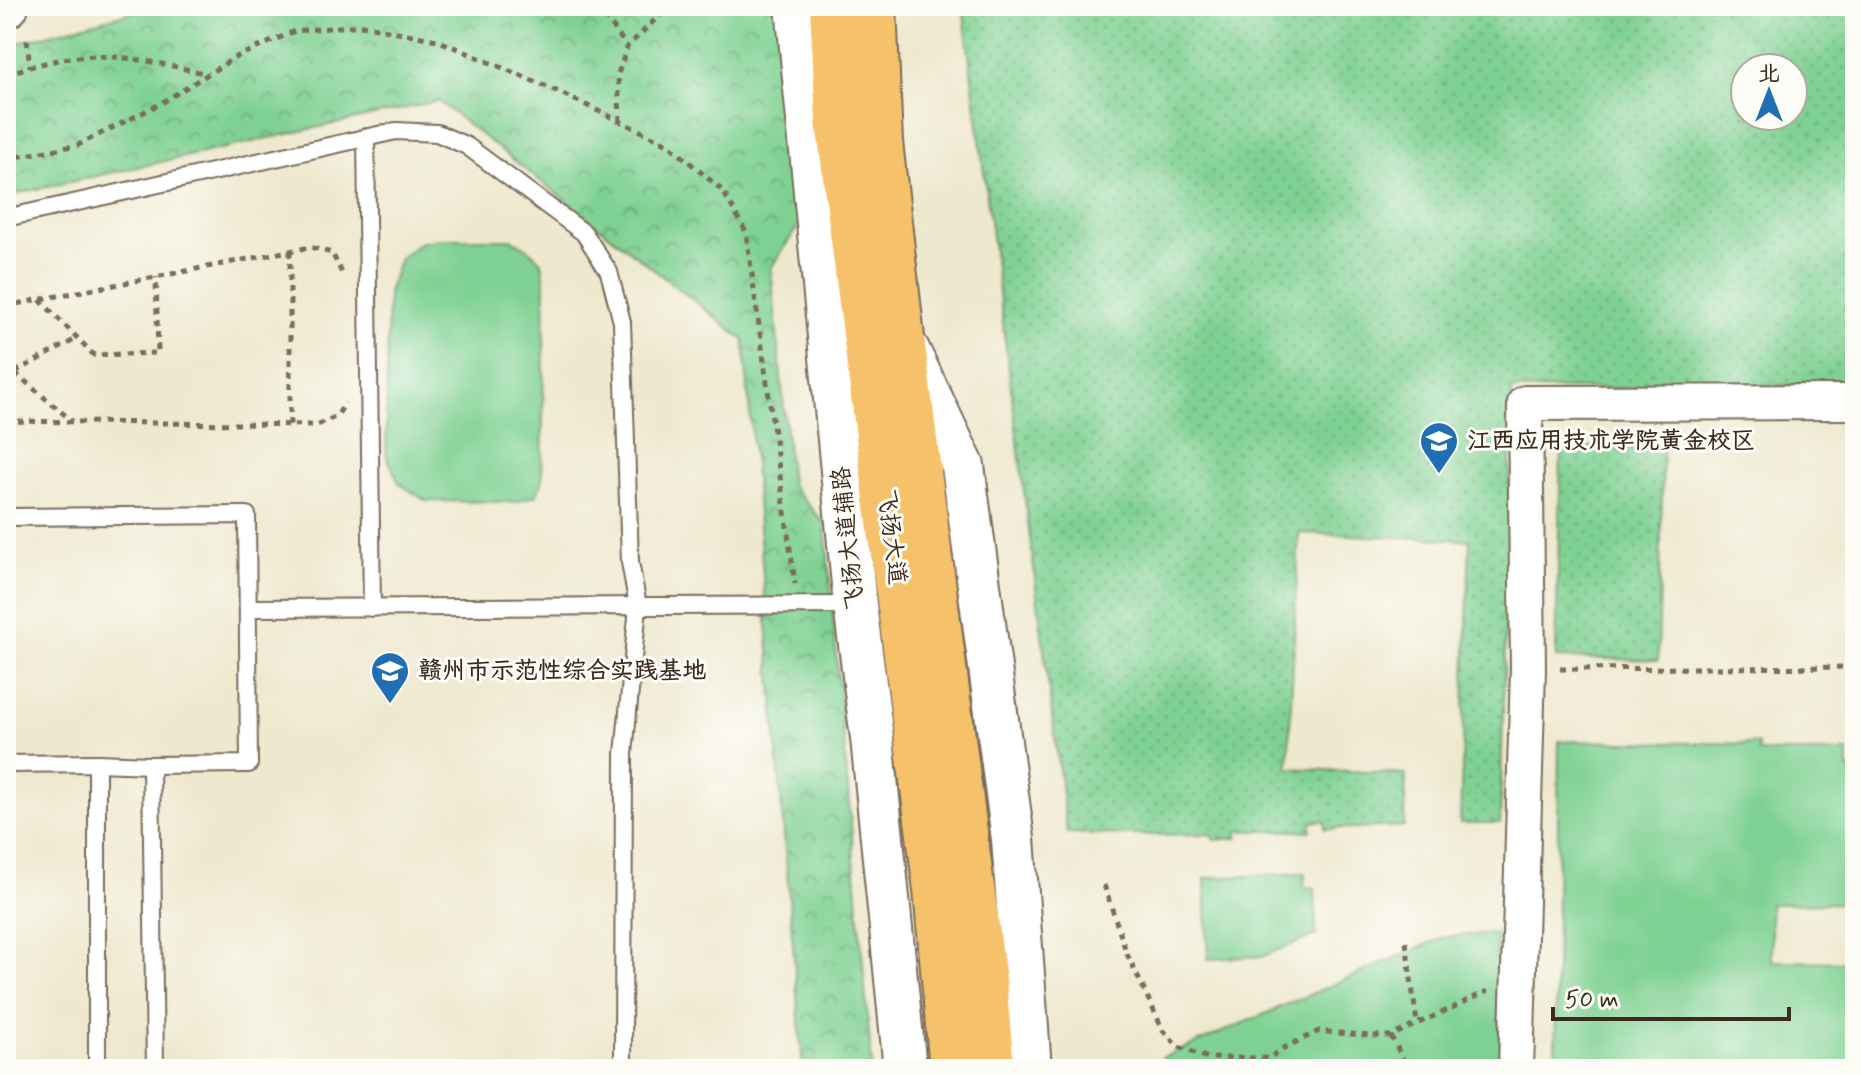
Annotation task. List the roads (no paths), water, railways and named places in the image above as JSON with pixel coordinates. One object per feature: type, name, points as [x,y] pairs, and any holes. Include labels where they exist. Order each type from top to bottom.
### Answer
[{"type":"main road","name":"飞扬大道","points":[[832,6],[838,121],[936,890],[952,1069]]},
{"type":"main road","name":"飞扬大道","points":[[874,6],[880,142],[984,981],[992,1069]]},
{"type":"street","name":"飞扬大道辅路","points":[[797,6],[855,605],[872,738],[905,1069]]},
{"type":"street","points":[[902,338],[963,466],[1013,839],[1030,1069]]},
{"type":"street","points":[[1516,1069],[1528,669],[1525,403],[1855,402]]},
{"type":"street","points":[[984,981],[1013,839]]},
{"type":"lane","points":[[6,218],[396,131],[437,133],[467,146],[584,233],[609,272],[622,322],[630,562],[638,606],[624,754],[623,1069]]},
{"type":"lane","points":[[366,137],[372,608]]},
{"type":"lane","points":[[6,517],[247,515],[249,764],[6,764]]},
{"type":"lane","points":[[248,608],[855,605]]},
{"type":"lane","points":[[97,763],[97,1069]]},
{"type":"lane","points":[[151,765],[155,1069]]},
{"type":"place","name":"江西应用技术学院黄金校区","points":[[1439,475]]},
{"type":"place","name":"赣州市示范性综合实践基地","points":[[390,705]]}]
